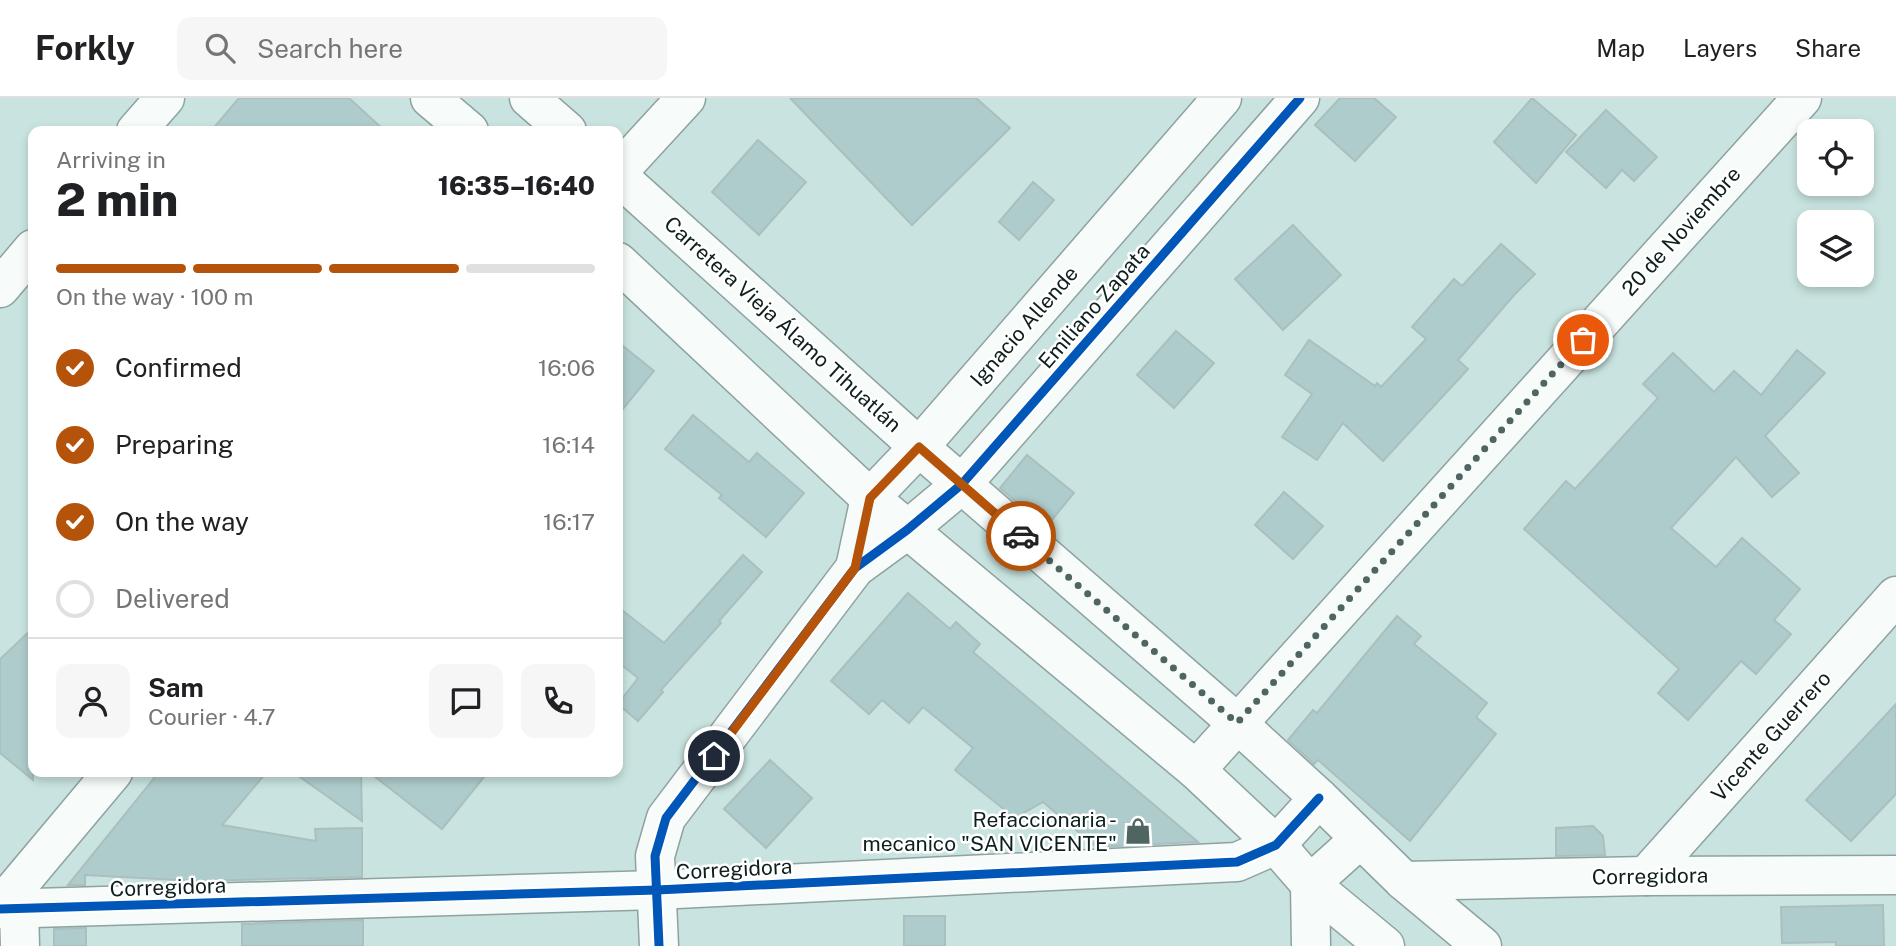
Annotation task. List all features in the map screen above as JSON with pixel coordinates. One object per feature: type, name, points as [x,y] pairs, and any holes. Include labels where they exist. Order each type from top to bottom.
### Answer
[{"type":"street","points":[[140,126],[165,98]]},
{"type":"street","points":[[430,98],[463,126]]},
{"type":"street","points":[[528,98],[561,126]]},
{"type":"street","points":[[623,168],[686,98]]},
{"type":"street","name":"Emiliano Zapata","points":[[907,530],[962,484],[1300,98]]},
{"type":"street","name":"20 de Noviembre","points":[[1196,771],[1802,98]]},
{"type":"street","points":[[1221,99],[1265,138]]},
{"type":"street","name":"Ignacio Allende","points":[[870,498],[919,447],[1221,99]]},
{"type":"street","name":"Carretera Vieja Álamo Tihuatlán","points":[[623,179],[919,447],[1237,723],[1320,798],[1404,881],[1482,946]]},
{"type":"street","points":[[0,288],[28,256]]},
{"type":"street","points":[[623,267],[870,498],[1196,771],[1276,845],[1310,884],[1372,941],[1404,881]]},
{"type":"street","points":[[855,568],[870,498]]},
{"type":"street","points":[[659,946],[655,856],[666,818],[855,568],[907,530]]},
{"type":"street","name":"Vicente Guerrero","points":[[1646,876],[1896,596]]},
{"type":"street","points":[[20,946],[8,897],[109,777]]},
{"type":"street","name":"Corregidora","points":[[8,897],[657,890],[1237,862],[1276,845],[1320,798]]},
{"type":"street","points":[[1311,946],[1310,884],[1360,839]]},
{"type":"street","name":"Corregidora","points":[[1404,881],[1896,875]]},
{"type":"building","points":[[239,98],[349,98],[380,126],[215,126]]},
{"type":"building","points":[[790,98],[976,98],[1010,128],[912,225]]},
{"type":"building","points":[[1340,98],[1374,98],[1396,117],[1355,161],[1315,125]]},
{"type":"building","points":[[1532,98],[1576,135],[1536,183],[1494,142]]},
{"type":"building","points":[[1606,110],[1657,157],[1634,181],[1622,170],[1606,188],[1566,152]]},
{"type":"building","points":[[758,140],[806,182],[759,235],[712,192]]},
{"type":"building","points":[[1033,182],[1054,200],[1019,240],[999,222]]},
{"type":"building","points":[[1293,225],[1341,275],[1283,330],[1235,279]]},
{"type":"building","points":[[1501,244],[1535,274],[1458,360],[1468,369],[1383,461],[1343,423],[1317,460],[1282,437],[1312,394],[1285,375],[1309,340],[1375,386],[1377,383],[1381,387],[1426,339],[1412,327],[1454,279],[1462,286]]},
{"type":"building","points":[[1176,331],[1214,363],[1174,408],[1137,375]]},
{"type":"building","points":[[623,346],[654,371],[623,409]]},
{"type":"building","points":[[1797,350],[1825,373],[1765,436],[1799,473],[1772,497],[1736,457],[1671,528],[1716,567],[1742,538],[1800,589],[1774,620],[1791,634],[1756,674],[1741,661],[1688,720],[1658,693],[1679,669],[1524,529],[1566,481],[1575,489],[1658,398],[1643,384],[1673,353],[1714,392],[1734,371],[1761,395]]},
{"type":"building","points":[[693,415],[749,462],[757,453],[804,493],[766,537],[719,498],[722,495],[665,449]]},
{"type":"building","points":[[1027,455],[1074,493],[1046,527],[1000,488]]},
{"type":"building","points":[[1284,492],[1323,526],[1293,559],[1255,525]]},
{"type":"building","points":[[743,555],[762,572],[661,690],[663,692],[638,721],[623,708],[623,698],[638,678],[623,666],[623,611],[664,643]]},
{"type":"building","points":[[908,593],[950,629],[956,622],[980,644],[973,652],[1198,842],[1096,847],[1043,802],[1015,818],[955,770],[973,748],[923,707],[909,723],[882,700],[869,714],[831,681]]},
{"type":"building","points":[[1397,616],[1421,636],[1414,644],[1487,703],[1476,717],[1496,734],[1410,841],[1318,760],[1314,764],[1288,740],[1313,710],[1317,713]]},
{"type":"building","points":[[28,633],[28,776],[0,753],[0,659]]},
{"type":"building","points":[[1896,704],[1896,794],[1851,841],[1806,800]]},
{"type":"building","points":[[770,760],[812,798],[766,848],[724,809]]},
{"type":"building","points":[[155,777],[263,777],[222,825],[316,841],[315,829],[362,828],[362,877],[196,881],[85,875],[85,885],[68,885]]},
{"type":"building","points":[[300,777],[361,777],[362,821]]},
{"type":"building","points":[[375,777],[484,777],[442,829]]},
{"type":"building","points":[[1593,826],[1603,836],[1605,855],[1556,856],[1556,828]]},
{"type":"building","points":[[1883,905],[1884,946],[1836,946],[1836,942],[1782,943],[1781,907]]},
{"type":"building","points":[[904,916],[945,916],[945,946],[904,946]]},
{"type":"building","points":[[363,920],[363,946],[242,946],[242,924]]},
{"type":"building","points":[[86,928],[86,946],[54,946],[54,929]]},
{"type":"cycle path","points":[[659,946],[655,856],[666,818],[855,568],[907,530],[962,484],[1300,98]]},
{"type":"cycle path","points":[[0,909],[657,890],[1237,862],[1276,845],[1319,798]]},
{"type":"way so far","points":[[1021,536],[1237,723],[1583,340]]},
{"type":"place","name":"Refaccionaria - mecanico \"SAN VICENTE\"","points":[[1138,831]]},
{"type":"route","points":[[714,756],[855,568],[870,498],[919,447],[1021,536]]}]
